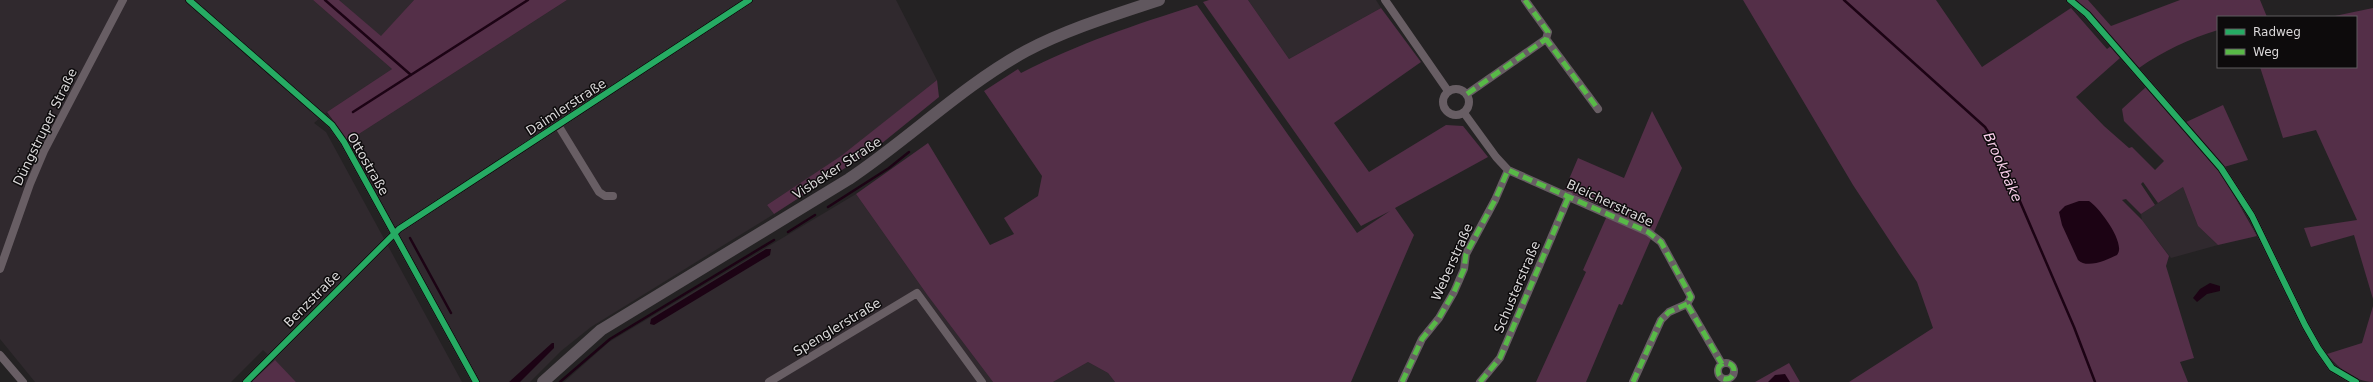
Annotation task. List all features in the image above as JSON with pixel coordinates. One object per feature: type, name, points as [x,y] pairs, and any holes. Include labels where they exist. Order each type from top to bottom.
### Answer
[{"type":"main road","name":"Visbeker Straße","points":[[542,382],[601,330],[849,179],[878,159],[998,68],[1057,36],[1159,0]]},
{"type":"street","name":"Düngstruper Straße","points":[[0,269],[30,184],[44,151],[123,0]]},
{"type":"street","name":"Ottostraße","points":[[188,0],[332,125],[344,142],[476,382]]},
{"type":"street","name":"Daimlerstraße","points":[[394,232],[749,0]]},
{"type":"street","points":[[1384,0],[1448,91]]},
{"type":"street","points":[[1467,94],[1546,39],[1548,32],[1525,0]]},
{"type":"street","points":[[2070,0],[2087,14],[2221,168],[2252,216],[2305,325],[2318,348],[2332,368],[2356,382]]},
{"type":"street","points":[[1546,39],[1598,109]]},
{"type":"street","points":[[1460,89],[1467,94],[1469,102],[1464,112],[1452,115],[1445,110],[1443,98],[1448,91],[1460,89]]},
{"type":"street","name":"Bleicherstraße","points":[[1464,112],[1496,157],[1508,170],[1648,232],[1661,242],[1691,297],[1688,304],[1722,364]]},
{"type":"street","name":"Daimlerstraße","points":[[558,125],[599,192],[605,196],[613,196]]},
{"type":"street","name":"Weberstraße","points":[[1402,382],[1422,340],[1439,318],[1454,292],[1464,269],[1466,254],[1495,200],[1508,170]]},
{"type":"street","name":"Schusterstraße","points":[[1480,382],[1500,358],[1569,196]]},
{"type":"street","name":"Benzstraße","points":[[246,382],[394,232]]},
{"type":"street","name":"Spenglerstraße","points":[[769,382],[917,293],[982,382]]},
{"type":"street","points":[[1633,382],[1661,320],[1669,312],[1688,304]]},
{"type":"street","points":[[0,355],[23,382]]},
{"type":"shaded area","points":[[0,0],[313,0],[392,69],[327,112],[314,123],[326,132],[462,382],[296,382],[263,350],[231,382],[35,382],[0,339]]},
{"type":"shaded area","points":[[313,0],[339,0],[381,36],[414,0],[567,0],[348,141],[327,112],[392,69]]},
{"type":"shaded area","points":[[339,0],[414,0],[381,37]]},
{"type":"shaded area","points":[[567,0],[896,0],[937,80],[841,157],[767,205],[774,214],[591,327],[561,351],[530,382],[480,382],[348,141]]},
{"type":"shaded area","points":[[1209,0],[1248,0],[1289,59],[1381,8],[1421,62],[1334,123],[1369,172],[1446,125],[1463,126],[1488,157],[1395,208],[1414,235],[1351,382],[1115,382],[1108,373],[1088,362],[1053,382],[993,382],[928,296],[856,194],[928,143],[990,245],[1014,234],[1004,218],[1038,196],[1042,176],[984,91],[1018,69],[1021,73],[1043,62],[1108,35],[1197,5],[1357,233],[1390,211],[1361,226],[1203,2]]},
{"type":"shaded area","points":[[1248,0],[1376,0],[1381,8],[1289,59]]},
{"type":"shaded area","points":[[1743,0],[1936,0],[1982,67],[2071,8],[2107,49],[2111,46],[2120,58],[2076,97],[2104,126],[2129,148],[2132,147],[2155,170],[2164,161],[2124,121],[2122,109],[2146,87],[2219,169],[2257,236],[2218,245],[2198,226],[2183,187],[2158,203],[2143,182],[2141,184],[2155,205],[2141,214],[2126,199],[2122,200],[2142,220],[2169,256],[2166,266],[2194,358],[2180,362],[2188,382],[1849,382],[1933,328],[1917,282],[1853,185]]},
{"type":"shaded area","points":[[2075,0],[2088,0],[2111,26],[2180,0],[2260,0],[2267,16],[2217,16],[2217,30],[2177,46],[2157,56],[2139,68]]},
{"type":"shaded area","points":[[2373,8],[2373,299],[2354,235],[2311,247],[2304,228],[2357,220],[2316,130],[2283,138],[2260,68],[2357,68],[2357,16],[2335,16]]},
{"type":"shaded area","points":[[937,80],[939,97],[876,148],[774,214],[767,205],[841,156]]},
{"type":"shaded area","points":[[2223,105],[2248,160],[2224,167],[2184,123]]},
{"type":"shaded area","points":[[1652,111],[1682,168],[1622,305],[1619,304],[1586,382],[1536,382],[1586,272],[1583,270],[1610,209],[1564,191],[1578,158],[1624,178]]},
{"type":"shaded area","points":[[2183,187],[2198,226],[2218,245],[2171,258],[2142,220],[2141,214]]},
{"type":"shaded area","points":[[856,194],[928,296],[993,382],[564,382],[609,342]]},
{"type":"shaded area","points":[[2079,201],[2089,201],[2105,218],[2118,243],[2119,250],[2117,255],[2092,264],[2082,263],[2078,260],[2062,225],[2059,212],[2065,206]]},
{"type":"shaded area","points":[[766,249],[771,249],[770,255],[654,325],[650,324],[651,319]]},
{"type":"shaded area","points":[[2210,283],[2220,286],[2220,291],[2207,294],[2197,302],[2193,298],[2200,289]]},
{"type":"shaded area","points":[[2373,306],[2373,382],[2360,380],[2353,377],[2336,364],[2327,354],[2362,343]]},
{"type":"shaded area","points":[[552,343],[554,343],[554,348],[520,382],[509,382]]},
{"type":"shaded area","points":[[275,360],[296,382],[252,381]]},
{"type":"shaded area","points":[[1088,362],[1108,373],[1115,382],[1053,382]]},
{"type":"shaded area","points":[[1789,363],[1800,382],[1755,382]]},
{"type":"shaded area","points":[[1785,374],[1790,382],[1768,382],[1775,375]]},
{"type":"waterway","points":[[325,0],[411,75]]},
{"type":"waterway","points":[[353,112],[528,0]]},
{"type":"waterway","name":"Brookbäke","points":[[1844,0],[1985,127],[1994,141],[2074,327],[2095,382]]},
{"type":"waterway","points":[[828,207],[889,168],[909,152]]},
{"type":"waterway","points":[[788,232],[815,215]]},
{"type":"waterway","points":[[410,238],[451,313]]},
{"type":"waterway","points":[[560,382],[610,339],[774,240]]},
{"type":"marked path","points":[[1525,0],[1548,32],[1546,39],[1598,109]]},
{"type":"marked path","points":[[1467,94],[1546,39]]},
{"type":"marked path","points":[[1402,382],[1422,339],[1439,318],[1454,292],[1464,269],[1466,254],[1495,200],[1508,170],[1648,232],[1661,242],[1691,297],[1687,304],[1722,364]]},
{"type":"marked path","points":[[1480,382],[1500,358],[1569,196]]},
{"type":"marked path","points":[[1633,382],[1661,320],[1669,312],[1687,304]]},
{"type":"marked path","points":[[1726,363],[1733,368],[1734,371],[1729,378],[1726,379],[1719,374],[1718,371],[1723,364],[1726,363]]},
{"type":"cycle path","points":[[189,0],[332,125],[344,142],[476,382]]},
{"type":"cycle path","points":[[246,382],[399,229],[749,0]]},
{"type":"cycle path","points":[[2070,0],[2087,14],[2221,168],[2252,216],[2305,325],[2318,348],[2332,368],[2356,382]]}]
